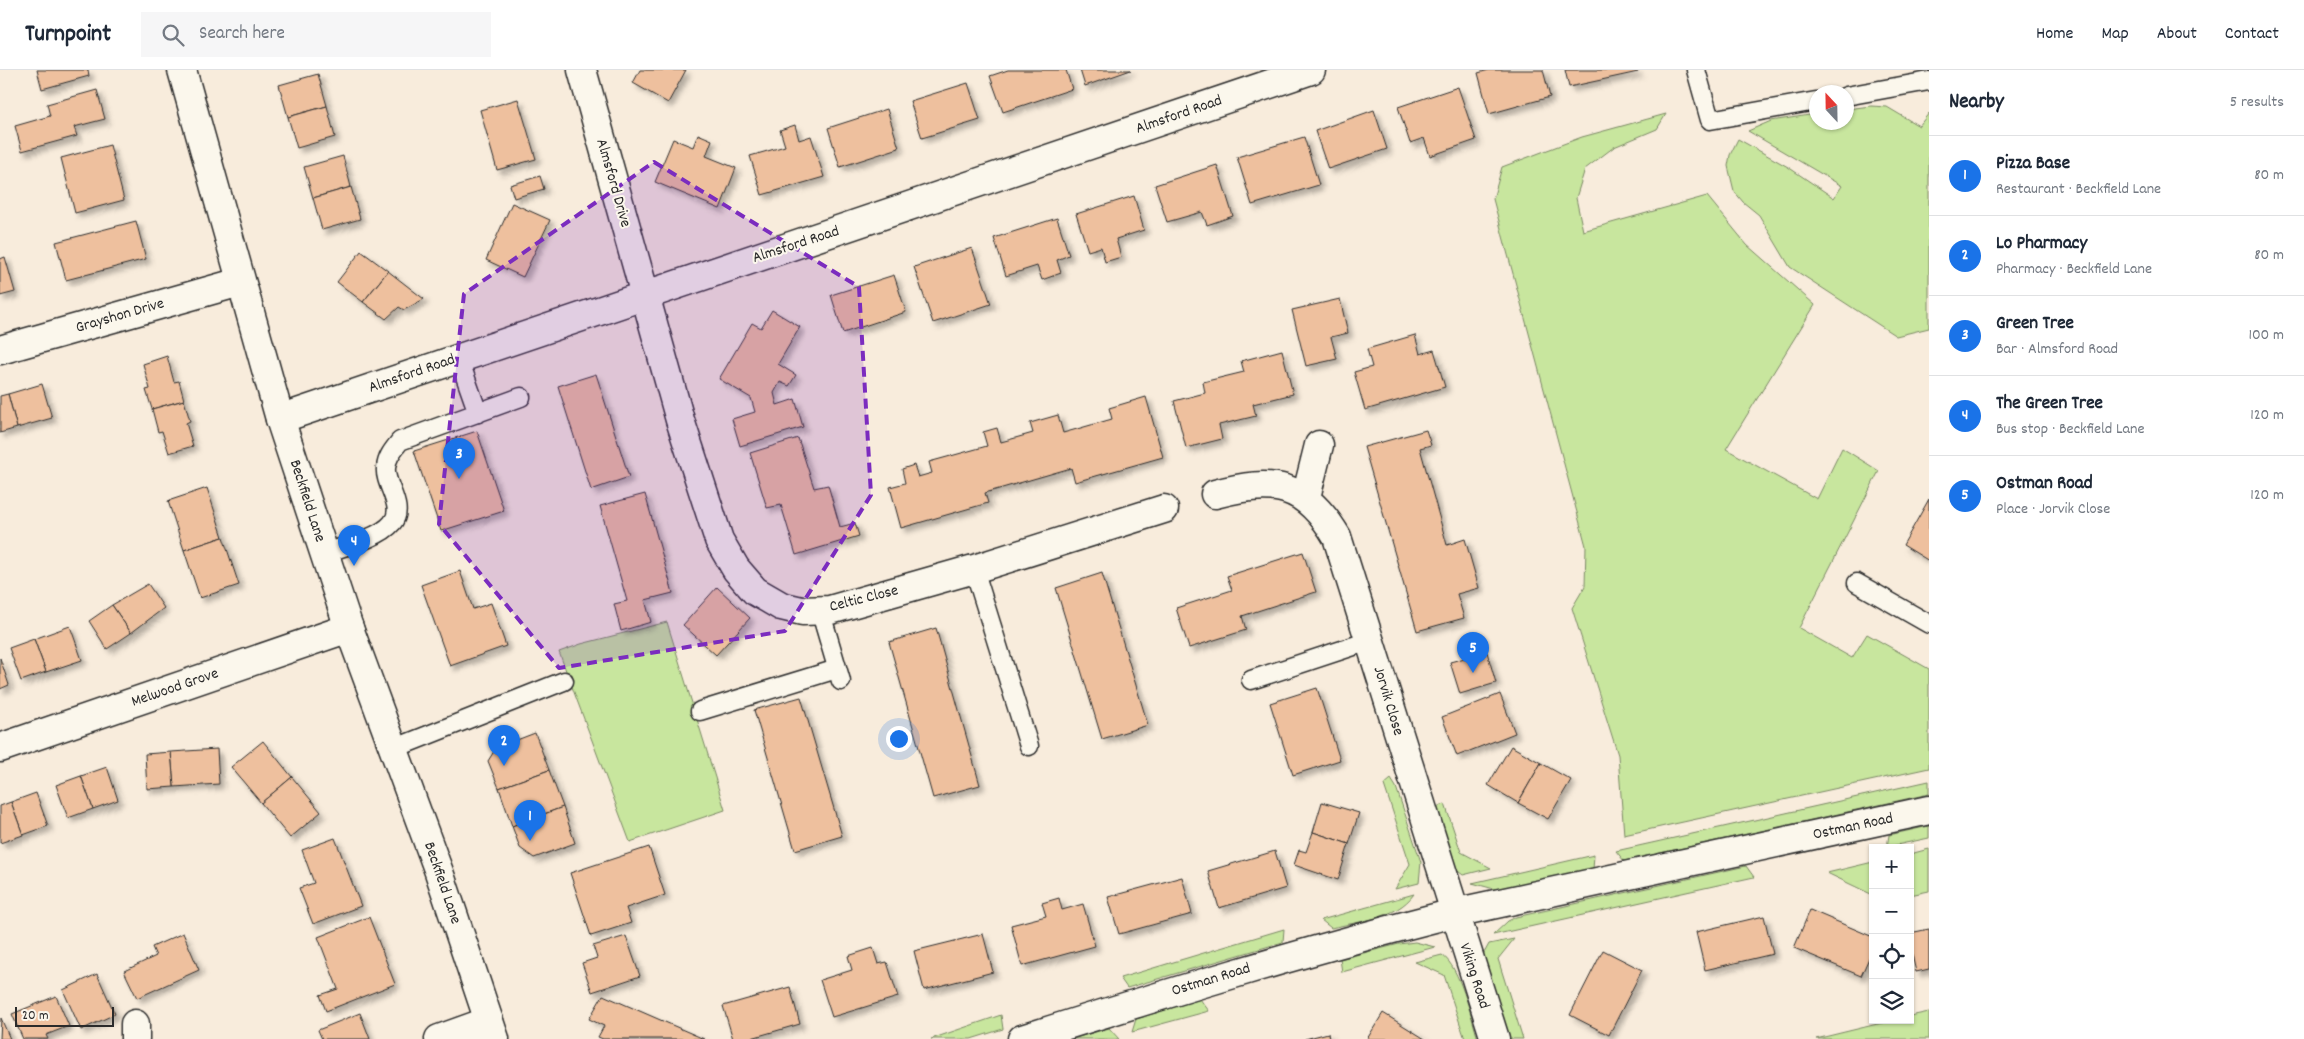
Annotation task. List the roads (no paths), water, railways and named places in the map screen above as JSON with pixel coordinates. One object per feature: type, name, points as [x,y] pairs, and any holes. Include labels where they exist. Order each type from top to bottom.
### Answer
[{"type":"street","name":"Beckfield Lane","points":[[182,70],[280,419],[349,628],[439,872],[492,1030]]},
{"type":"street","name":"Almsford Drive","points":[[582,70],[644,295]]},
{"type":"street","name":"Almsford Road","points":[[280,419],[1311,70]]},
{"type":"street","name":"Grayshon Drive","points":[[0,350],[240,282]]},
{"type":"street","name":"Celtic Close","points":[[644,295],[680,420],[719,540],[736,569],[755,591],[780,606],[802,611],[830,610],[974,569],[1164,509]]},
{"type":"street","points":[[1306,498],[1320,445]]},
{"type":"street","name":"Jorvik Close","points":[[1215,494],[1246,486],[1276,487],[1306,498],[1324,516],[1337,538],[1454,913]]},
{"type":"street","name":"Melwood Grove","points":[[0,748],[349,628]]},
{"type":"street","name":"Ostman Road","points":[[1022,1039],[1218,978],[1454,913],[1929,810]]},
{"type":"street","name":"Viking Road","points":[[1454,913],[1495,1039]]},
{"type":"street","points":[[439,1039],[492,1030]]},
{"type":"lane","points":[[1696,70],[1710,120],[1809,102]]},
{"type":"lane","points":[[1854,95],[1929,81]]},
{"type":"lane","points":[[458,359],[478,413]]},
{"type":"lane","points":[[325,553],[378,533],[392,523],[397,508],[386,469],[390,454],[400,441],[521,397]]},
{"type":"lane","points":[[974,569],[1029,746]]},
{"type":"lane","points":[[1857,583],[1929,624]]},
{"type":"lane","points":[[700,712],[839,675],[820,610]]},
{"type":"lane","points":[[1251,680],[1369,641]]},
{"type":"lane","points":[[393,750],[564,681]]},
{"type":"place","name":"Green Tree","points":[[459,479]]},
{"type":"place","name":"The Green Tree","points":[[354,566]]},
{"type":"place","name":"Ostman Road","points":[[1473,673]]},
{"type":"place","name":"Lo Pharmacy","points":[[504,766]]},
{"type":"place","name":"Pizza Base","points":[[530,841]]}]
